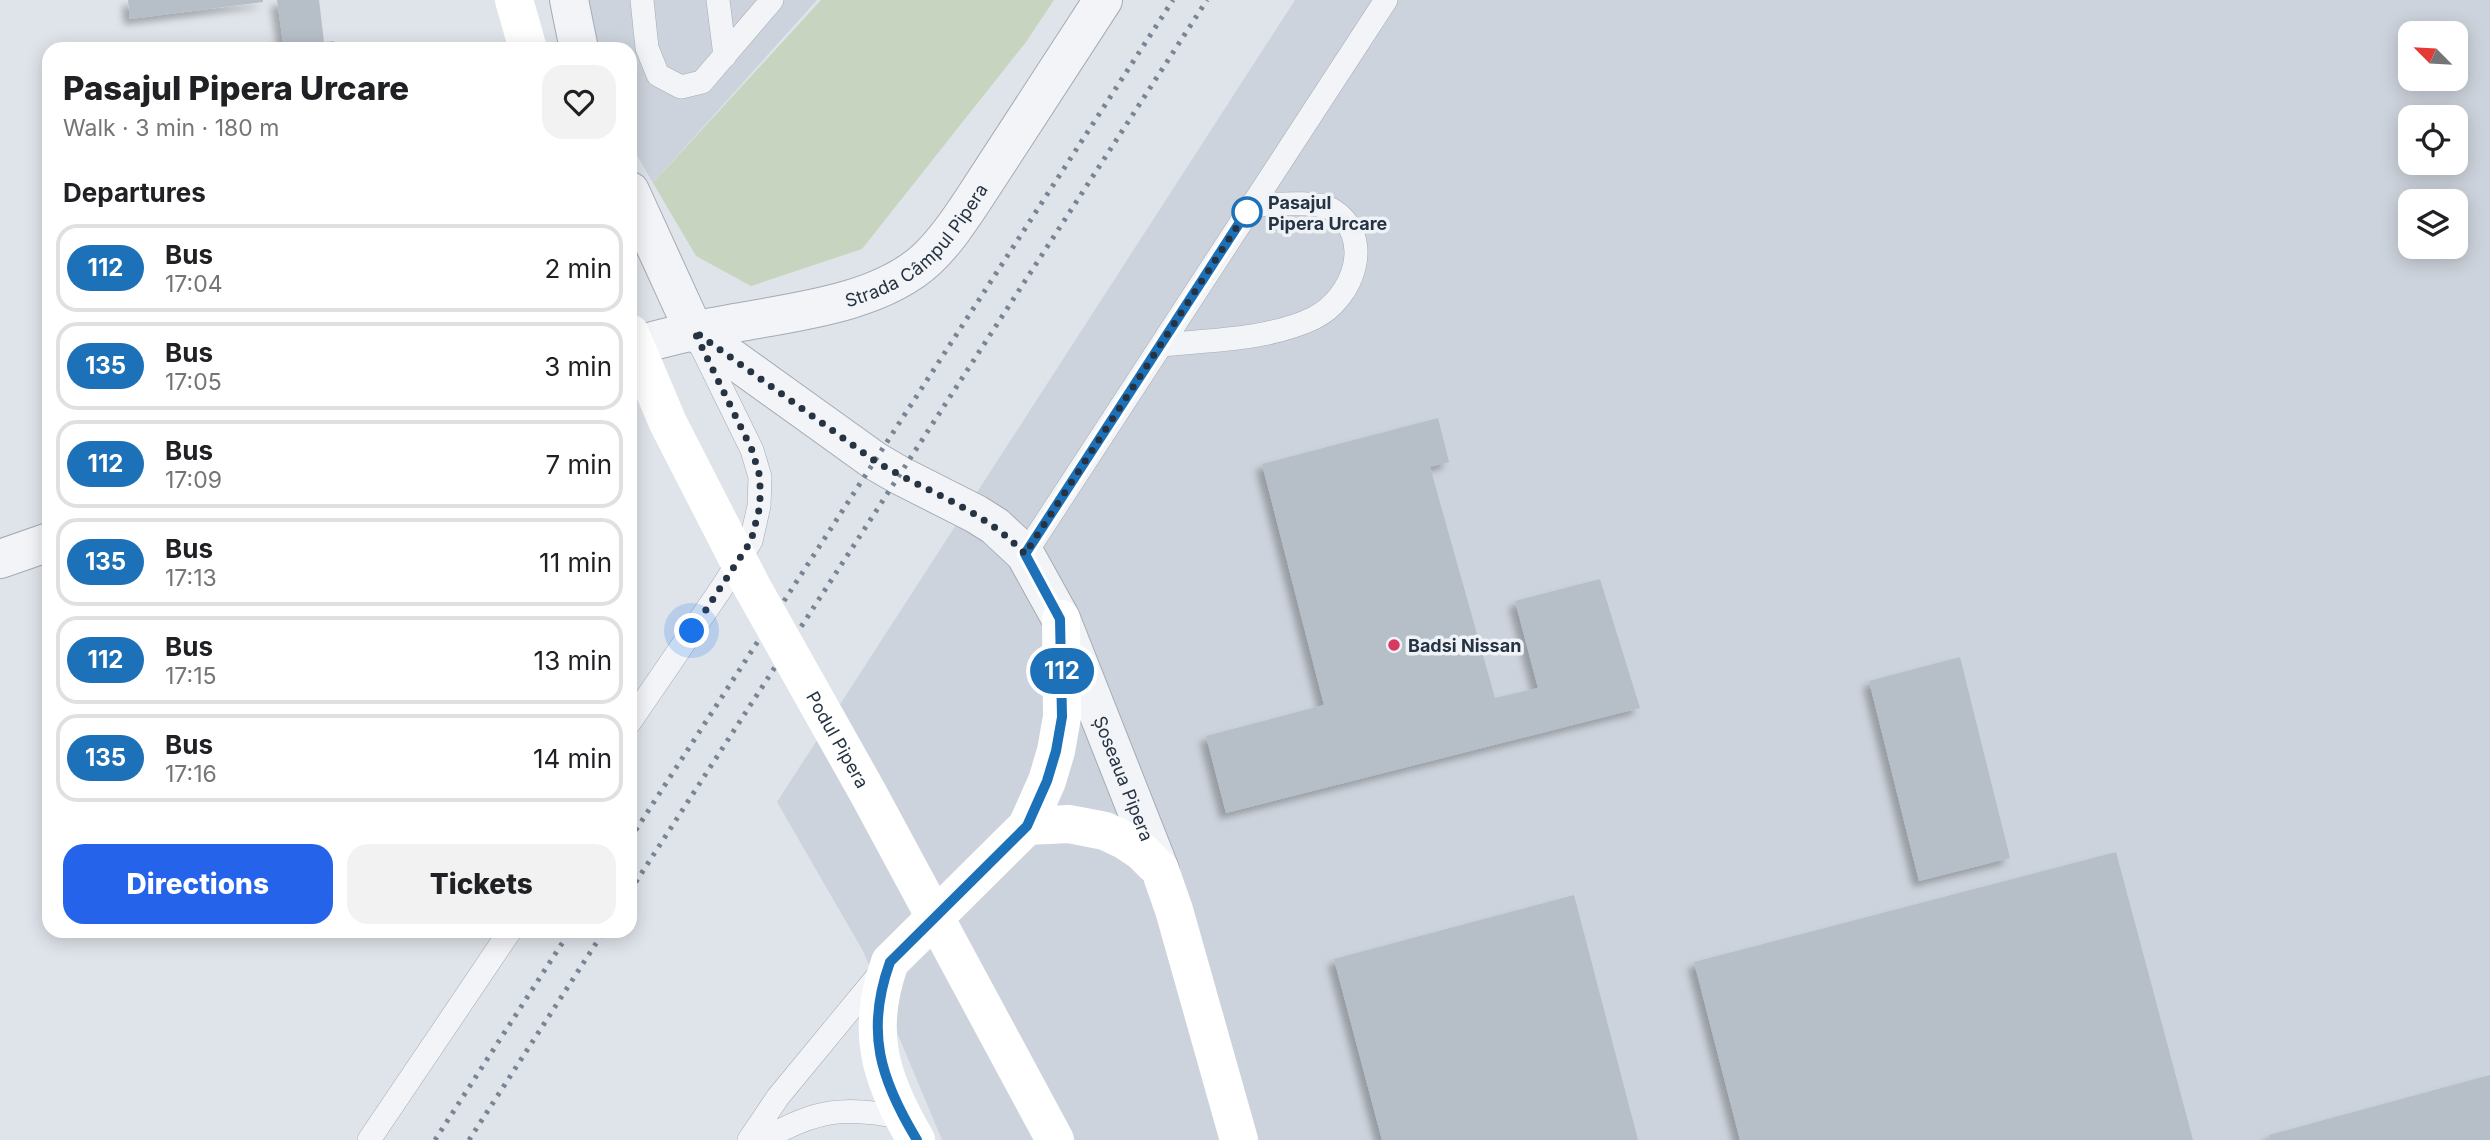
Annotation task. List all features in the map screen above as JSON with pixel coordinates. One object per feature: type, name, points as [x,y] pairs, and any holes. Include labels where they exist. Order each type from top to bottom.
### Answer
[{"type":"main road","points":[[514,0],[526,42]]},
{"type":"main road","name":"Podul Pipera","points":[[637,350],[668,423],[745,572],[1055,1140]]},
{"type":"main road","points":[[910,1129],[887,1082],[876,1031],[883,982],[890,962],[1027,826],[1047,781],[1062,717],[1060,619]]},
{"type":"main road","points":[[1027,826],[1069,824],[1105,831],[1142,852],[1160,870],[1174,910],[1239,1140]]},
{"type":"street","points":[[569,0],[578,42]]},
{"type":"street","name":"Strada Câmpul Pipera","points":[[637,345],[860,296],[895,282],[926,261],[974,200],[1103,0]]},
{"type":"street","points":[[637,206],[694,331]]},
{"type":"street","name":"Șoseaua Pipera","points":[[694,331],[875,461],[976,514],[995,526],[1025,554],[1060,619],[1160,870]]},
{"type":"street","points":[[0,559],[42,544]]},
{"type":"lane","points":[[642,0],[647,48],[658,75],[681,87],[702,82],[772,0]]},
{"type":"lane","points":[[718,0],[725,56]]},
{"type":"lane","points":[[1025,554],[1386,0]]},
{"type":"lane","points":[[1161,345],[1281,329],[1329,309],[1347,288],[1356,268],[1353,240],[1346,221],[1329,207],[1251,205]]},
{"type":"lane","points":[[637,712],[751,541],[760,506],[760,477],[752,450],[694,331]]},
{"type":"lane","points":[[369,1140],[505,938]]},
{"type":"lane","points":[[749,1140],[778,1097],[890,962]]},
{"type":"lane","points":[[763,1140],[786,1126],[847,1109],[870,1110],[910,1129]]},
{"type":"shaded area","points":[[583,0],[817,0],[653,183],[637,155],[637,42],[592,42]]},
{"type":"shaded area","points":[[1295,0],[2490,0],[2490,1140],[942,1140],[863,951],[777,802]]},
{"type":"green space","points":[[821,0],[1054,0],[1026,42],[862,249],[751,286],[696,256],[653,183]]},
{"type":"building","points":[[128,0],[263,0],[263,2],[130,19]]},
{"type":"building","points":[[277,0],[319,0],[324,42],[283,42]]},
{"type":"building","name":"Badsi Nissan","points":[[1438,418],[1449,462],[1430,467],[1495,698],[1538,688],[1515,601],[1600,579],[1640,708],[1226,813],[1206,736],[1324,705],[1262,464]]},
{"type":"building","points":[[1960,657],[2010,858],[1919,881],[1869,681]]},
{"type":"building","points":[[2116,852],[2193,1140],[1740,1140],[1694,962]]},
{"type":"building","points":[[1574,895],[1638,1140],[1382,1140],[1334,959]]},
{"type":"building","points":[[2490,1075],[2490,1140],[2270,1140],[2269,1135]]},
{"type":"railway","points":[[637,828],[1173,0]]},
{"type":"railway","points":[[637,880],[1207,0]]},
{"type":"railway","points":[[435,1140],[565,938]]},
{"type":"railway","points":[[469,1140],[599,938]]},
{"type":"bus line","name":"112","points":[[917,1140],[903,1118],[887,1082],[876,1031],[878,1006],[890,962],[1027,826],[1047,781],[1056,751],[1062,717],[1060,619],[1025,554],[1251,205]]},
{"type":"place","name":"Pasajul Pipera Urcare","points":[[1247,212]]},
{"type":"place","name":"Badsi Nissan","points":[[1394,645]]},
{"type":"route","points":[[692,631],[751,541],[760,506],[760,477],[752,450],[694,331],[875,461],[976,514],[995,526],[1025,554],[1251,205],[1247,212]]}]
